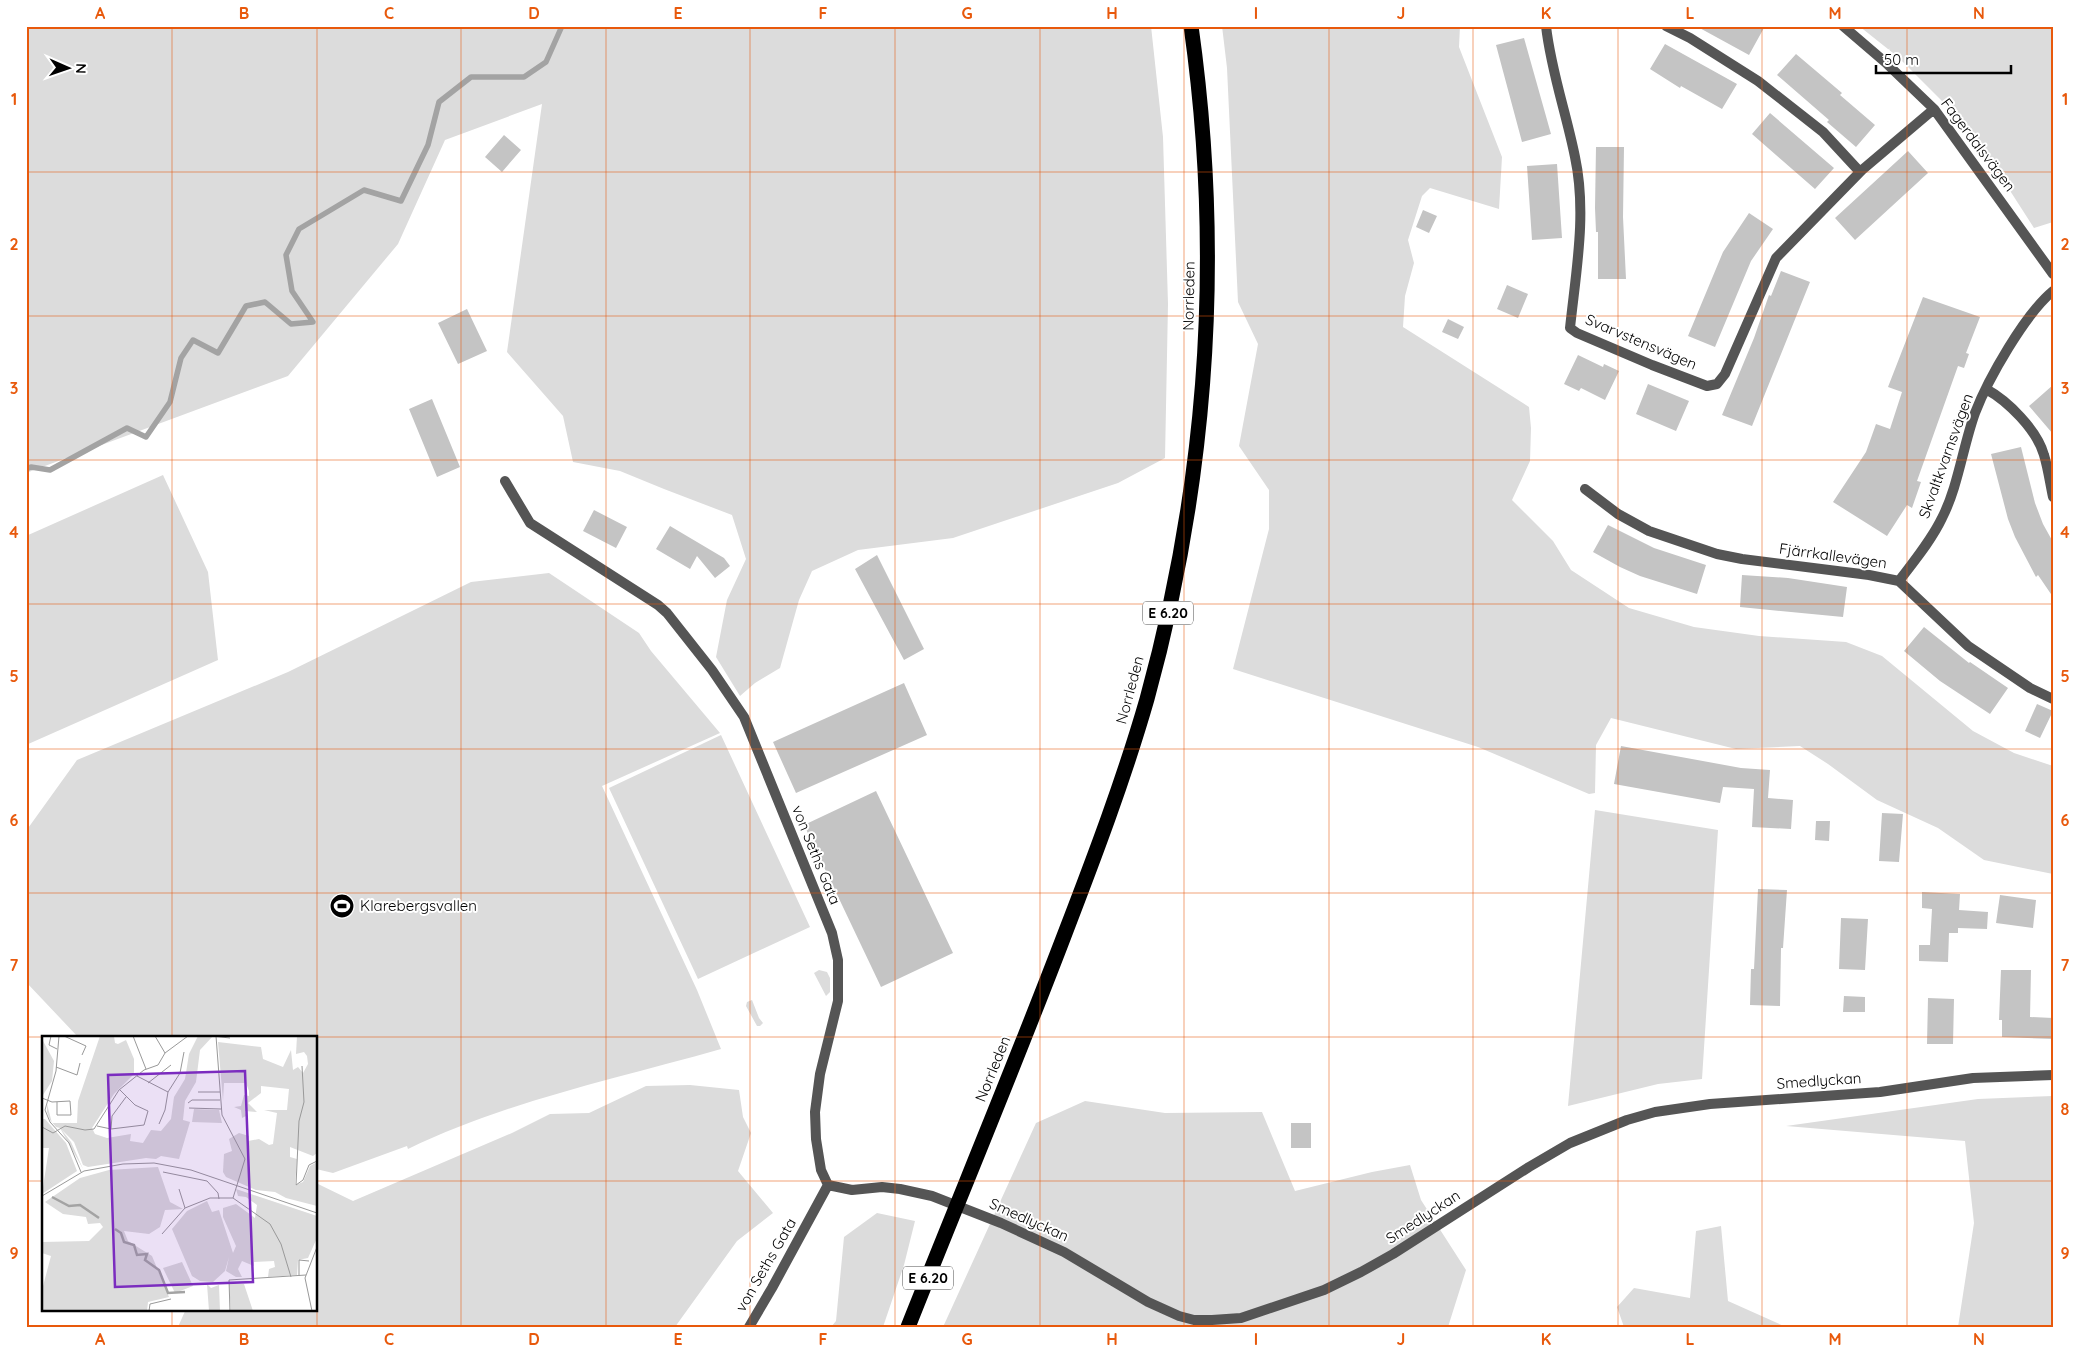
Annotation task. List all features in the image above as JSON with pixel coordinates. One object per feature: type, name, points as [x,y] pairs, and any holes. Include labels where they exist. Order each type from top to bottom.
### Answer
[{"type":"highway","name":"Norrleden","points":[[908,1327],[1041,996],[1122,781],[1147,698],[1170,604],[1182,545],[1199,428],[1207,332],[1208,218],[1202,118],[1191,26]]},
{"type":"street","name":"Svarvstensvägen","points":[[1546,26],[1550,58],[1576,157],[1582,214],[1570,328],[1577,333],[1652,365],[1707,386],[1717,384],[1725,374],[1776,258],[1860,172],[1934,109]]},
{"type":"street","points":[[1666,26],[1681,32],[1758,81],[1824,132],[1860,172]]},
{"type":"street","name":"Fagerdalsvägen","points":[[1843,26],[1885,62],[1934,109],[2053,274]]},
{"type":"street","name":"Skvaltkvarnsvägen","points":[[1899,581],[1929,541],[1942,517],[1975,412],[1986,389],[2010,346],[2030,316],[2044,298],[2053,291]]},
{"type":"street","points":[[1986,389],[1996,395],[2030,427],[2044,453],[2053,497]]},
{"type":"street","name":"von Seths Gata","points":[[505,482],[530,523],[658,605],[667,613],[712,670],[744,717],[832,933],[838,960],[838,1001],[820,1074],[815,1112],[816,1138],[821,1170],[828,1185],[772,1288],[748,1327]]},
{"type":"street","name":"Fjärrkallevägen","points":[[1585,489],[1618,514],[1649,531],[1717,554],[1742,559],[1869,574],[1899,581],[1968,646],[2030,688],[2053,699]]},
{"type":"street","name":"Smedlyckan","points":[[828,1185],[852,1190],[882,1187],[932,1196],[994,1220],[1064,1252],[1148,1302],[1179,1316],[1212,1320],[1241,1318],[1324,1290],[1362,1272],[1570,1143],[1627,1120],[1678,1107],[1752,1100],[1880,1092],[1973,1078],[2053,1075]]},
{"type":"shaded area","points":[[26,26],[1151,26],[1163,137],[1168,304],[1165,458],[1118,483],[953,538],[858,550],[812,571],[799,600],[780,668],[755,683],[740,696],[716,657],[727,600],[746,559],[732,515],[620,471],[573,462],[563,416],[507,352],[542,104],[445,140],[398,244],[288,376],[26,473]]},
{"type":"shaded area","points":[[1222,26],[1460,26],[1459,47],[1502,157],[1499,209],[1430,188],[1422,196],[1408,240],[1414,263],[1405,296],[1403,327],[1529,407],[1531,428],[1530,461],[1512,500],[1553,541],[1571,570],[1629,608],[1694,627],[1759,636],[1846,642],[1882,656],[1973,731],[2014,753],[2053,766],[2053,874],[1984,860],[1938,828],[1877,800],[1800,746],[1736,749],[1611,718],[1596,745],[1595,793],[1589,794],[1478,747],[1233,669],[1269,529],[1269,490],[1239,446],[1258,344],[1238,302],[1227,68]]},
{"type":"shaded area","points":[[1859,26],[2053,26],[2053,222],[2034,228],[1971,130],[1898,57]]},
{"type":"shaded area","points":[[163,475],[208,572],[218,660],[26,745],[26,536]]},
{"type":"shaded area","name":"Klarebergsvallen","points":[[549,573],[639,633],[651,651],[720,733],[602,786],[697,990],[721,1049],[523,1104],[484,1117],[408,1149],[407,1146],[333,1173],[318,1169],[318,1036],[77,1036],[26,982],[26,831],[77,760],[288,672],[471,582]]},
{"type":"shaded area","points":[[721,735],[810,927],[698,979],[609,788]]},
{"type":"shaded area","points":[[1595,810],[1718,830],[1702,1079],[1658,1084],[1568,1106]]},
{"type":"shaded area","points":[[819,970],[827,972],[830,978],[830,992],[826,996],[814,973]]},
{"type":"shaded area","points":[[752,1000],[763,1023],[760,1026],[757,1026],[746,1006],[747,1002]]},
{"type":"shaded area","points":[[690,1085],[739,1090],[743,1117],[751,1133],[738,1171],[773,1213],[737,1241],[675,1327],[178,1327],[186,1310],[318,1310],[318,1184],[353,1201],[512,1133],[550,1114],[589,1113],[646,1086]]},
{"type":"shaded area","points":[[2053,1096],[2053,1327],[1958,1327],[1974,1223],[1965,1141],[1786,1126],[1978,1099]]},
{"type":"shaded area","points":[[1085,1101],[1165,1113],[1262,1112],[1295,1191],[1372,1172],[1410,1165],[1421,1200],[1466,1270],[1448,1327],[943,1327],[1036,1123]]},
{"type":"shaded area","points":[[877,1213],[915,1221],[904,1265],[883,1327],[831,1327],[836,1321],[844,1237]]},
{"type":"shaded area","points":[[1721,1226],[1728,1301],[1786,1327],[1624,1327],[1617,1307],[1634,1288],[1690,1298],[1696,1231]]},
{"type":"building","points":[[1696,26],[1765,26],[1749,55]]},
{"type":"building","points":[[1524,38],[1551,134],[1522,142],[1496,45]]},
{"type":"building","points":[[1665,44],[1737,84],[1722,109],[1681,86],[1680,88],[1650,69]]},
{"type":"building","points":[[1796,54],[1842,93],[1840,95],[1875,125],[1856,147],[1827,122],[1829,120],[1777,75]]},
{"type":"building","points":[[1770,113],[1834,168],[1815,189],[1752,134]]},
{"type":"building","points":[[504,135],[521,150],[502,172],[485,157]]},
{"type":"building","points":[[1596,147],[1624,147],[1623,217],[1626,279],[1598,279],[1598,232],[1596,232],[1595,208]]},
{"type":"building","points":[[1908,151],[1928,173],[1855,240],[1835,218]]},
{"type":"building","points":[[1557,164],[1562,238],[1532,240],[1527,166]]},
{"type":"building","points":[[1423,210],[1437,216],[1429,233],[1416,227]]},
{"type":"building","points":[[1749,213],[1773,229],[1751,261],[1715,347],[1688,336],[1723,252]]},
{"type":"building","points":[[1781,271],[1810,282],[1752,426],[1722,415],[1754,338],[1769,295],[1771,296]]},
{"type":"building","points":[[1507,285],[1528,294],[1518,318],[1497,309]]},
{"type":"building","points":[[1923,297],[1980,317],[1966,353],[1969,354],[1964,368],[1958,366],[1917,481],[1921,482],[1912,508],[1907,505],[1887,536],[1833,502],[1866,452],[1876,424],[1890,429],[1902,392],[1888,387]]},
{"type":"building","points":[[467,309],[487,351],[458,364],[438,323]]},
{"type":"building","points":[[1448,319],[1464,327],[1458,339],[1442,332]]},
{"type":"building","points":[[1578,355],[1603,367],[1604,364],[1619,371],[1605,400],[1581,388],[1579,391],[1564,384]]},
{"type":"building","points":[[1648,384],[1689,401],[1676,431],[1636,414]]},
{"type":"building","points":[[2053,385],[2053,434],[2029,406]]},
{"type":"building","points":[[432,399],[460,467],[437,477],[409,409]]},
{"type":"building","points":[[2021,447],[2035,503],[2043,524],[2053,542],[2053,597],[2038,575],[2036,577],[2015,537],[2008,519],[1991,454]]},
{"type":"building","points":[[594,510],[627,527],[616,548],[583,531]]},
{"type":"building","points":[[1608,525],[1654,548],[1706,565],[1697,594],[1640,576],[1593,552]]},
{"type":"building","points":[[670,526],[724,558],[730,566],[715,578],[697,556],[690,569],[656,549]]},
{"type":"building","points":[[877,555],[924,649],[904,660],[855,569]]},
{"type":"building","points":[[1742,575],[1788,578],[1847,587],[1843,617],[1740,607]]},
{"type":"building","points":[[1924,627],[1969,663],[2008,688],[1990,714],[1940,681],[1904,651]]},
{"type":"building","points":[[904,683],[927,735],[796,793],[773,742]]},
{"type":"building","points":[[2037,704],[2053,711],[2040,738],[2025,731]]},
{"type":"building","points":[[1621,746],[1741,768],[1770,770],[1768,798],[1793,800],[1791,829],[1752,827],[1754,789],[1723,787],[1720,803],[1614,784]]},
{"type":"building","points":[[876,791],[953,953],[881,987],[804,825]]},
{"type":"building","points":[[1882,813],[1903,814],[1899,862],[1879,861]]},
{"type":"building","points":[[1816,821],[1830,821],[1829,841],[1815,840]]},
{"type":"building","points":[[1758,889],[1787,890],[1783,948],[1781,948],[1780,1006],[1750,1005],[1751,969],[1754,969]]},
{"type":"building","points":[[1922,892],[1960,894],[1959,910],[1988,912],[1987,929],[1958,928],[1958,933],[1949,933],[1948,962],[1919,961],[1919,945],[1930,945],[1932,909],[1922,908]]},
{"type":"building","points":[[2000,895],[2036,900],[2033,928],[1996,923]]},
{"type":"building","points":[[1841,918],[1868,919],[1865,970],[1839,969]]},
{"type":"building","points":[[2001,970],[2031,970],[2030,1017],[2053,1018],[2053,1039],[2002,1037],[2002,1020],[1999,1020]]},
{"type":"building","points":[[1844,996],[1865,997],[1865,1012],[1843,1012]]},
{"type":"building","points":[[1928,998],[1954,999],[1953,1044],[1927,1044]]},
{"type":"building","points":[[1291,1123],[1311,1123],[1311,1148],[1291,1148]]},
{"type":"waterway","points":[[26,469],[31,467],[50,470],[127,428],[146,437],[170,402],[181,358],[193,340],[218,353],[246,306],[265,302],[291,324],[313,322],[292,291],[286,255],[299,229],[364,190],[401,201],[428,145],[439,102],[471,77],[524,77],[546,62],[562,26]]},
{"type":"place","name":"Klarebergsvallen","points":[[342,906]]}]
